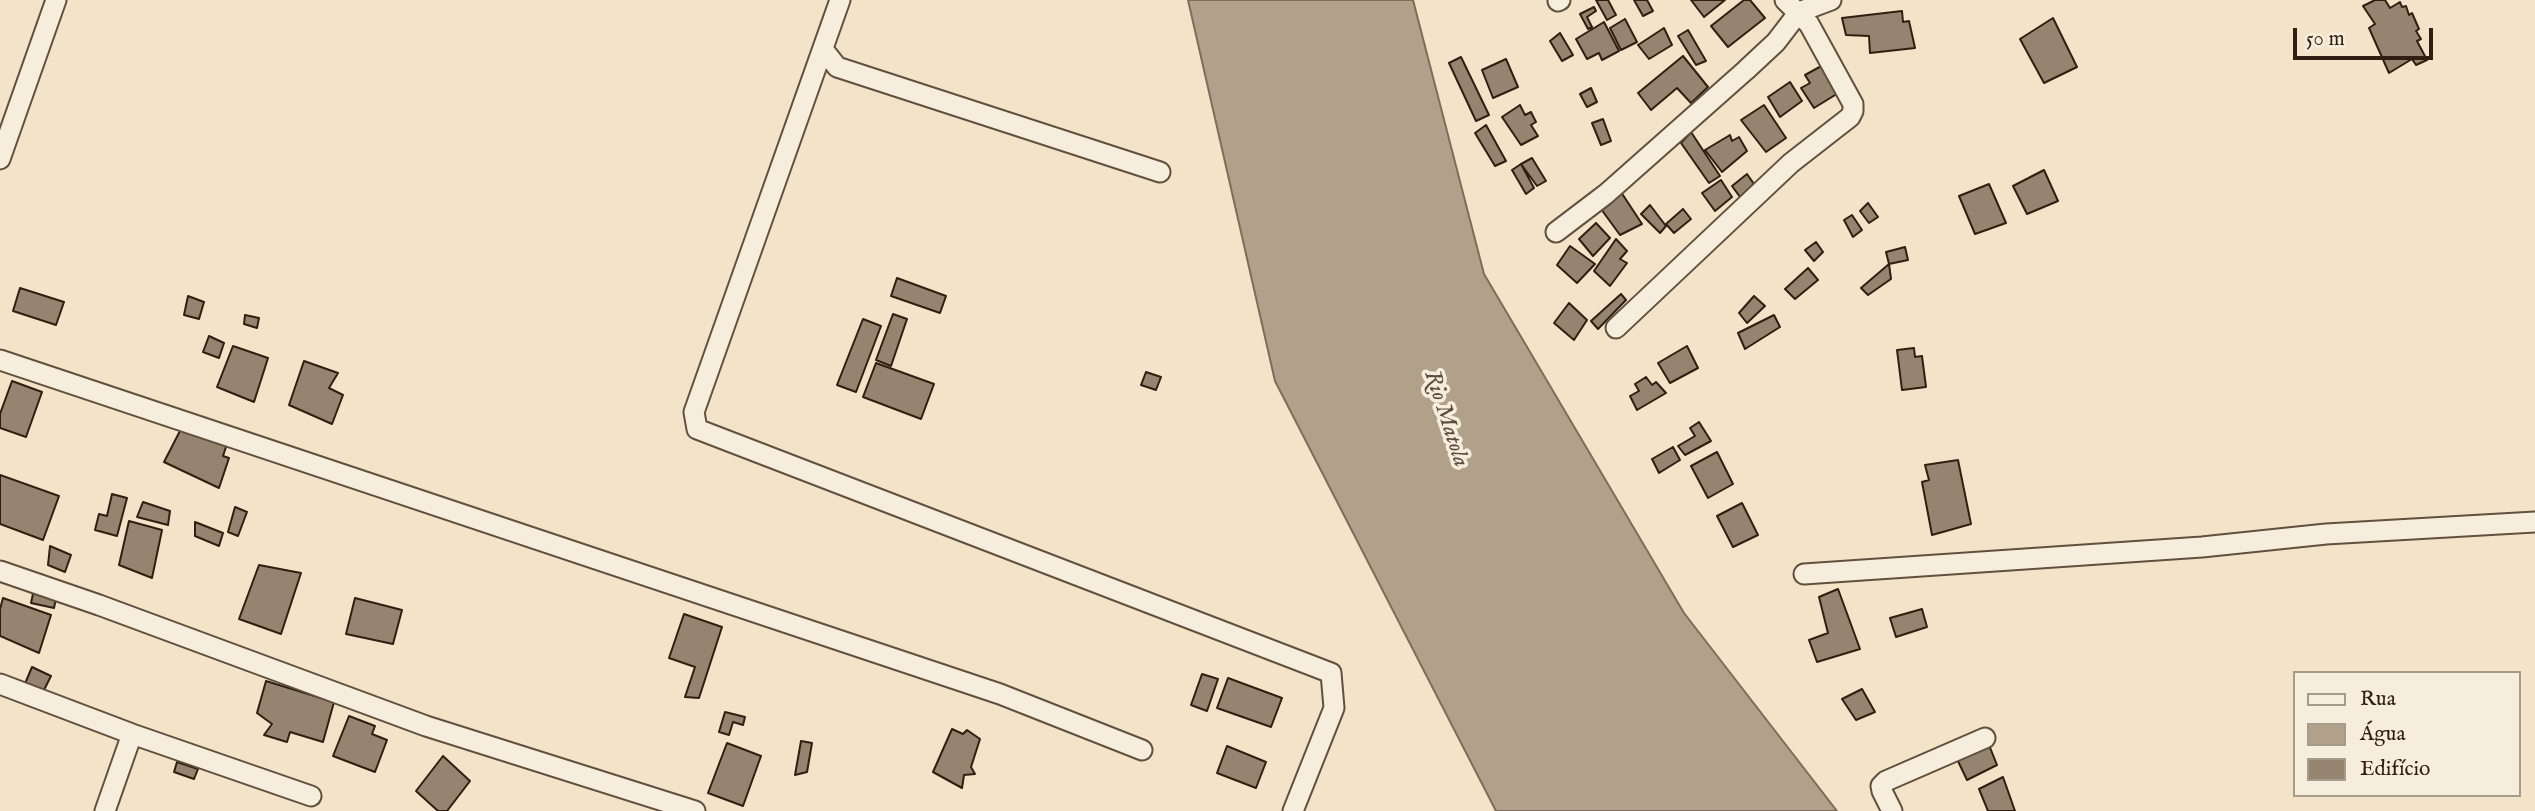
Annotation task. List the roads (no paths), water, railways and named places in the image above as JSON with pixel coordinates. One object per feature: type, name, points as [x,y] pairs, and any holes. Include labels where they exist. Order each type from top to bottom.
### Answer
[{"type":"street","points":[[0,159],[56,0]]},
{"type":"street","points":[[839,0],[694,412],[697,429],[1331,673],[1335,708],[1293,811]]},
{"type":"street","points":[[1792,6],[1831,0]]},
{"type":"street","points":[[1556,232],[1615,186],[1776,42],[1792,6]]},
{"type":"street","points":[[1616,328],[1791,163],[1850,117],[1853,104],[1809,24],[1792,6]]},
{"type":"street","points":[[823,49],[837,67],[1160,172]]},
{"type":"street","points":[[0,360],[1000,694],[1142,750]]},
{"type":"street","points":[[1804,574],[2202,547],[2340,533],[2535,522]]},
{"type":"street","points":[[0,571],[112,609],[426,726],[695,811]]},
{"type":"street","points":[[0,684],[132,734],[311,796]]},
{"type":"street","points":[[106,811],[132,734]]},
{"type":"street","points":[[1892,811],[1882,791],[1881,786],[1886,781],[1985,738]]},
{"type":"water","name":"Rio Matola","points":[[1188,0],[1413,0],[1484,274],[1684,613],[1837,811],[1496,811],[1275,381]]}]
